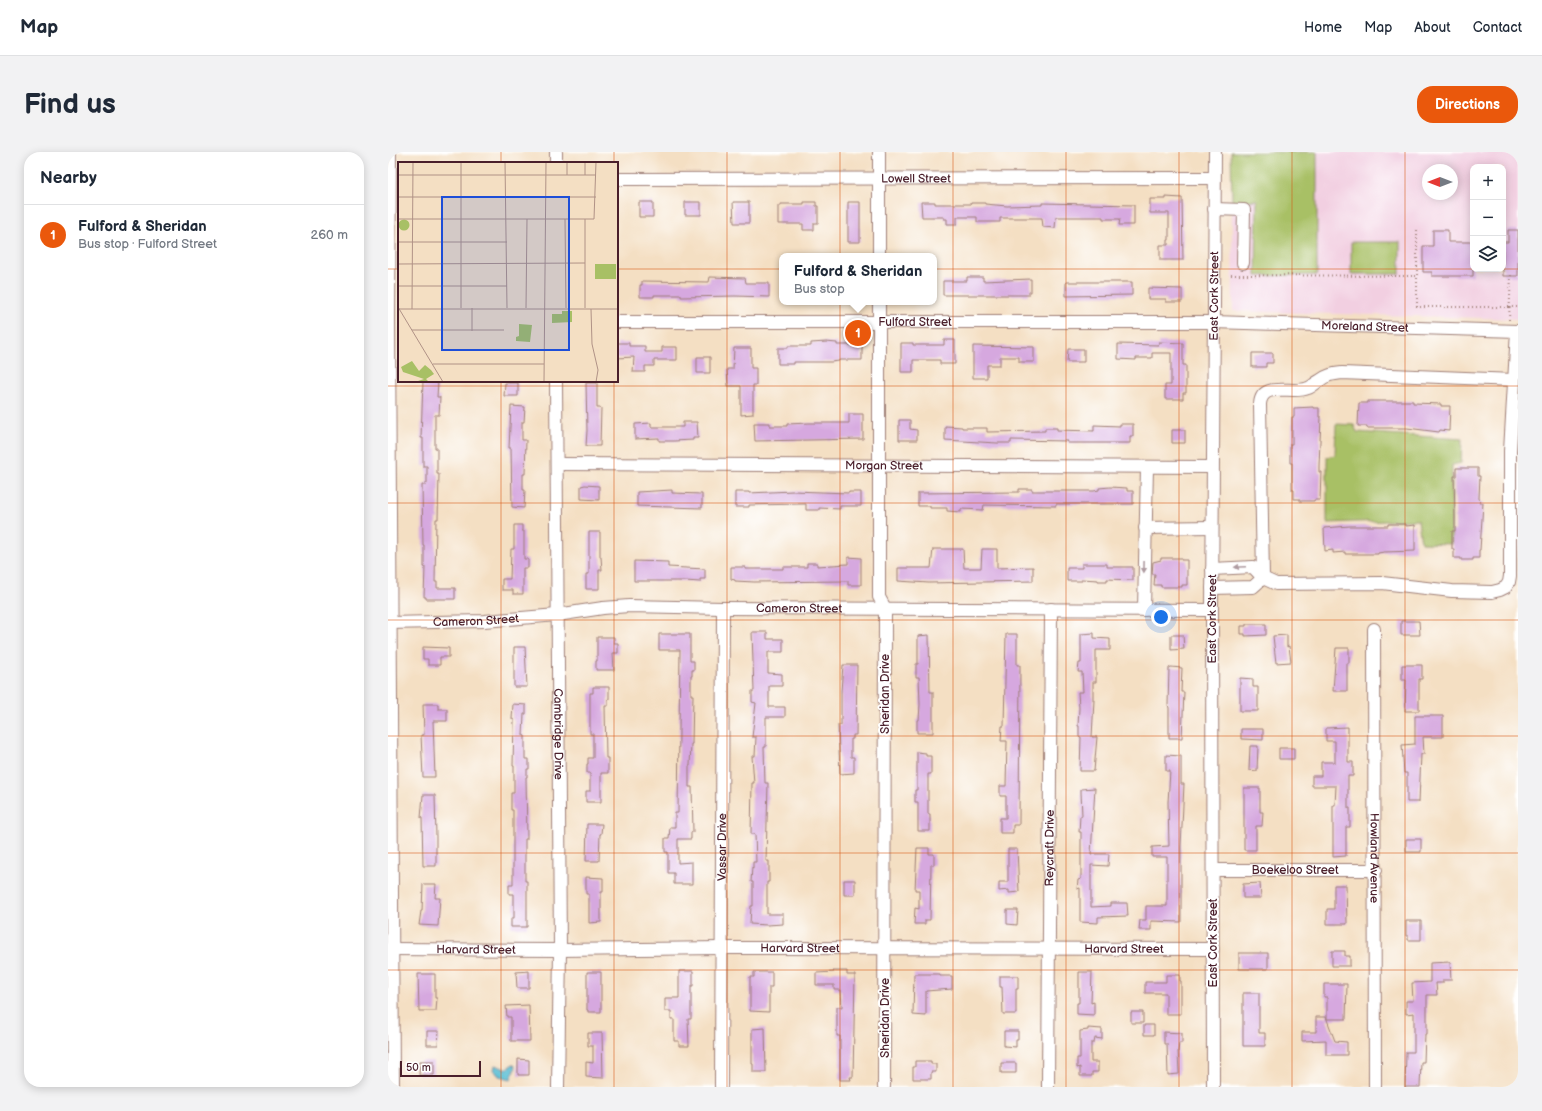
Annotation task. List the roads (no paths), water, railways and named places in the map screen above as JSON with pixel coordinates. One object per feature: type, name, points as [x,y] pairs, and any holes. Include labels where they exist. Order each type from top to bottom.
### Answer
[{"type":"street","points":[[390,152],[392,321],[390,949],[393,1087]]},
{"type":"street","points":[[879,152],[879,253]]},
{"type":"street","name":"East Cork Street","points":[[1213,1087],[1212,467],[1214,152]]},
{"type":"street","name":"Lowell Street","points":[[618,179],[1214,178]]},
{"type":"street","points":[[1214,209],[1244,210],[1243,263]]},
{"type":"street","name":"Sheridan Drive","points":[[879,305],[879,597],[885,608],[884,1087]]},
{"type":"street","name":"Fulford Street","points":[[618,322],[1213,322]]},
{"type":"street","name":"Moreland Street","points":[[1213,322],[1517,331]]},
{"type":"street","points":[[1212,568],[1253,567],[1263,578],[1276,584],[1382,583],[1452,591],[1492,592],[1506,587],[1510,576],[1510,451],[1517,331]]},
{"type":"street","points":[[1212,588],[1253,587],[1263,578],[1261,396],[1274,390],[1307,389],[1328,376],[1342,373],[1514,380]]},
{"type":"street","name":"Cambridge Drive","points":[[556,382],[560,950],[558,1087]]},
{"type":"street","name":"Morgan Street","points":[[556,464],[1212,467]]},
{"type":"street","points":[[1144,610],[1147,467]]},
{"type":"street","points":[[1145,528],[1212,527]]},
{"type":"street","name":"Cameron Street","points":[[390,623],[484,621],[557,615],[603,608],[629,606],[723,608],[1212,610]]},
{"type":"street","name":"Vassar Drive","points":[[721,1087],[723,608]]},
{"type":"street","name":"Reycraft Drive","points":[[1048,1087],[1050,949],[1050,609]]},
{"type":"street","name":"Howland Avenue","points":[[1374,629],[1376,870],[1375,1087]]},
{"type":"street","name":"Boekeloo Street","points":[[1213,870],[1376,870]]},
{"type":"street","name":"Harvard Street","points":[[390,949],[1213,949]]},
{"type":"water","points":[[513,1064],[516,1067],[511,1079],[499,1076],[494,1070],[495,1065],[506,1069]]},
{"type":"place","name":"Fulford & Sheridan","points":[[858,333]]}]
